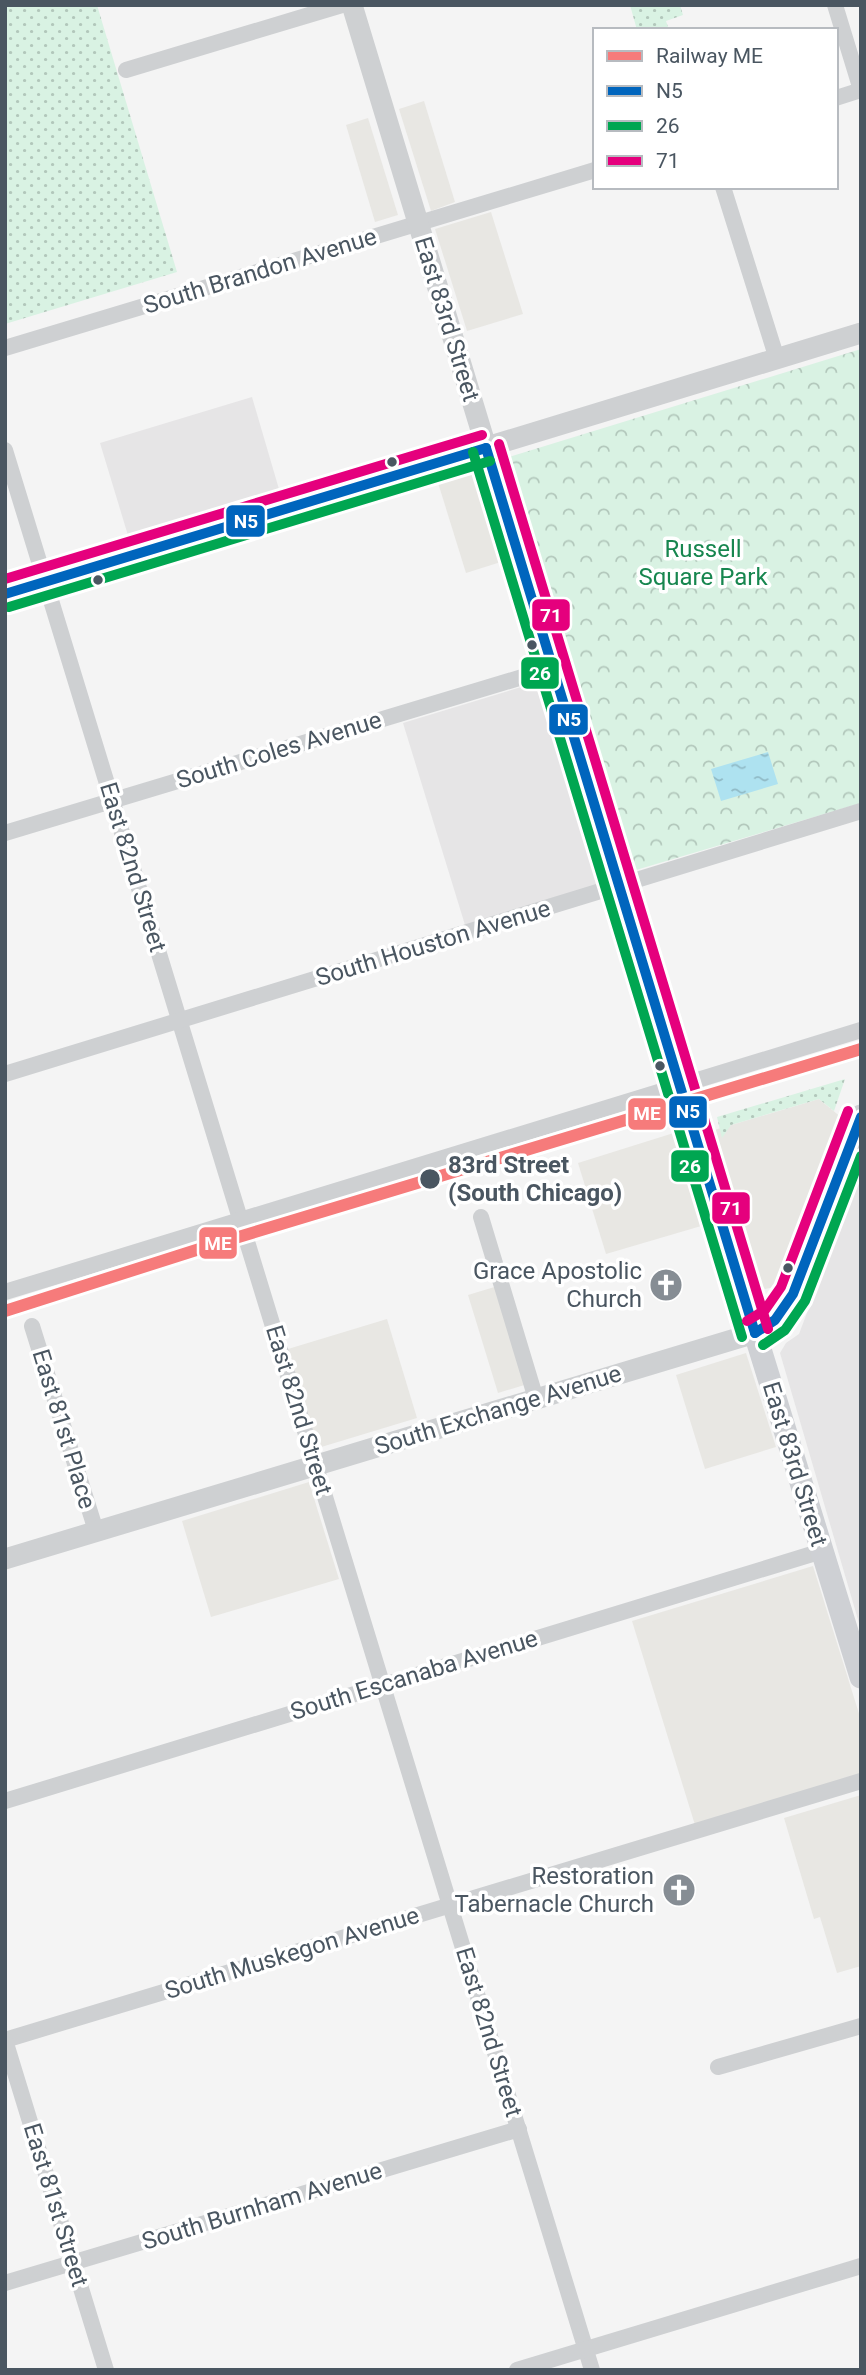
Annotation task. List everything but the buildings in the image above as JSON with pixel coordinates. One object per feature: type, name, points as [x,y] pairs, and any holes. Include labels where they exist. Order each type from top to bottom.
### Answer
[{"type":"main road","name":"South Exchange Avenue","points":[[755,1333],[775,1320],[793,1294],[861,1116]]},
{"type":"main road","name":"East 83rd Street","points":[[755,1333],[861,1677]]},
{"type":"street","points":[[126,70],[342,5]]},
{"type":"street","name":"East 83rd Street","points":[[352,5],[755,1333]]},
{"type":"street","points":[[835,5],[861,90],[838,97]]},
{"type":"street","name":"South Brandon Avenue","points":[[5,348],[593,171]]},
{"type":"street","points":[[724,189],[777,359]]},
{"type":"street","points":[[5,594],[861,333]]},
{"type":"street","name":"East 82nd Street","points":[[5,450],[592,2370]]},
{"type":"street","name":"South Coles Avenue","points":[[5,833],[552,668]]},
{"type":"street","name":"South Houston Avenue","points":[[5,1074],[861,811]]},
{"type":"street","points":[[5,1292],[861,1030]]},
{"type":"street","points":[[481,1217],[536,1399]]},
{"type":"street","name":"East 81st Place","points":[[32,1326],[96,1531]]},
{"type":"street","name":"South Exchange Avenue","points":[[5,1559],[755,1333]]},
{"type":"street","name":"South Escanaba Avenue","points":[[5,1801],[822,1551]]},
{"type":"street","name":"South Muskegon Avenue","points":[[5,2040],[861,1781]]},
{"type":"street","points":[[718,2067],[861,2026]]},
{"type":"street","name":"East 81st Street","points":[[5,2040],[106,2370]]},
{"type":"street","name":"South Burnham Avenue","points":[[5,2283],[519,2129]]},
{"type":"street","points":[[517,2370],[861,2266]]},
{"type":"shaded area","points":[[424,101],[455,202],[431,211],[399,109]]},
{"type":"shaded area","points":[[368,118],[398,215],[375,222],[346,125]]},
{"type":"shaded area","points":[[491,212],[523,314],[467,331],[435,229]]},
{"type":"shaded area","points":[[252,397],[281,496],[130,542],[100,443]]},
{"type":"shaded area","points":[[474,461],[504,561],[466,573],[435,473]]},
{"type":"shaded area","points":[[541,681],[602,884],[465,925],[403,723]]},
{"type":"shaded area","points":[[819,1099],[842,1118],[779,1282],[775,1287],[765,1289],[757,1281],[711,1131]]},
{"type":"shaded area","points":[[680,1131],[708,1224],[606,1254],[578,1163]]},
{"type":"shaded area","points":[[861,1169],[861,1630],[780,1353],[786,1343],[799,1334]]},
{"type":"shaded area","points":[[501,1285],[531,1383],[498,1393],[468,1295]]},
{"type":"shaded area","points":[[387,1319],[417,1418],[318,1448],[288,1349]]},
{"type":"shaded area","points":[[746,1353],[776,1447],[705,1469],[676,1375]]},
{"type":"shaded area","points":[[309,1482],[339,1579],[211,1617],[182,1521]]},
{"type":"shaded area","points":[[813,1566],[861,1720],[861,1774],[695,1825],[632,1621]]},
{"type":"shaded area","points":[[861,1795],[861,1966],[837,1973],[820,1917],[814,1919],[784,1818]]},
{"type":"green space","points":[[5,5],[97,5],[177,272],[5,324]]},
{"type":"green space","points":[[630,5],[680,5],[683,15],[666,21],[668,28],[636,28]]},
{"type":"green space","name":"Russell Square Park","points":[[861,349],[861,803],[636,870],[628,864],[510,469],[509,457]]},
{"type":"green space","points":[[845,1079],[834,1111],[819,1099],[731,1125],[722,1138],[717,1117]]},
{"type":"water","points":[[768,752],[778,784],[721,801],[711,769]]},
{"type":"rail line","name":"ME","points":[[5,1311],[212,1245],[861,1049]]},
{"type":"transit line","name":"71","points":[[5,579],[482,435]]},
{"type":"transit line","name":"71","points":[[499,444],[768,1329]]},
{"type":"transit line","name":"N5","points":[[486,448],[755,1333]]},
{"type":"transit line","name":"N5","points":[[5,594],[486,448]]},
{"type":"transit line","name":"26","points":[[473,452],[742,1337]]},
{"type":"transit line","name":"26","points":[[9,607],[490,461]]},
{"type":"transit line","name":"71","points":[[747,1321],[765,1310],[781,1287],[848,1111]]},
{"type":"transit line","name":"N5","points":[[755,1333],[775,1320],[793,1294],[861,1117]]},
{"type":"transit line","name":"26","points":[[763,1345],[785,1330],[805,1301],[861,1156]]},
{"type":"place","name":"83rd Street (South Chicago)","points":[[430,1179]]},
{"type":"place","name":"Grace Apostolic Church","points":[[666,1285]]},
{"type":"place","name":"Restoration Tabernacle Church","points":[[679,1890]]}]
